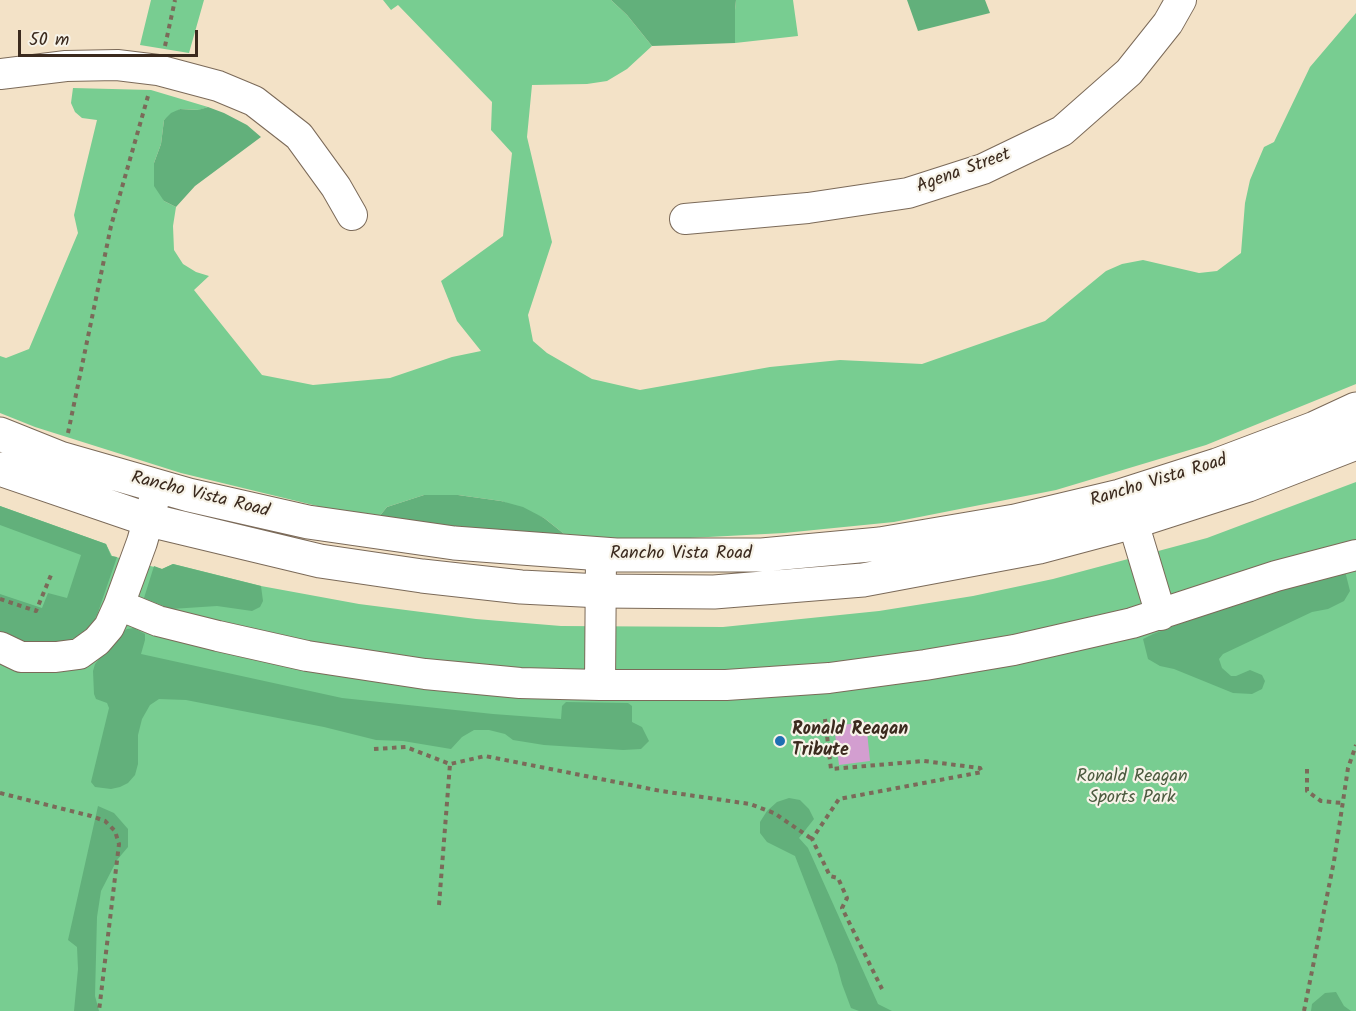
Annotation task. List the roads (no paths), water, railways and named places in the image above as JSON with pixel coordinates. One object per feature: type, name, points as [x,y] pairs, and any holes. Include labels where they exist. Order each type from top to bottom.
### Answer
[{"type":"main road","name":"Rancho Vista Road","points":[[0,434],[60,458],[158,486],[308,522],[454,543],[601,554],[762,555],[880,543],[1015,522],[1120,496],[1217,465],[1315,428],[1356,409]]},
{"type":"main road","name":"Rancho Vista Road","points":[[0,469],[149,520],[219,538],[343,564],[521,587],[601,591],[714,592],[863,580],[1039,547],[1133,522],[1248,485],[1356,443]]},
{"type":"street","name":"Agena Street","points":[[685,219],[808,208],[908,193],[983,169],[1062,131],[1129,72],[1168,23],[1181,0]]},
{"type":"street","points":[[0,74],[66,66],[117,65],[158,70],[218,86],[254,101],[299,136],[336,186],[352,215]]},
{"type":"street","points":[[0,646],[21,657],[56,657],[79,654],[97,641],[109,627],[119,605],[149,520],[158,486]]},
{"type":"street","points":[[1133,522],[1161,615]]},
{"type":"street","points":[[600,685],[601,554]]},
{"type":"street","points":[[119,605],[172,625],[307,656],[425,674],[520,683],[726,685],[829,678],[1014,650],[1161,615],[1276,576],[1356,555]]},
{"type":"place","name":"Ronald Reagan Tribute","points":[[780,741]]},
{"type":"park label","name":"Ronald Reagan Sports Park","points":[[1132,788]]}]
